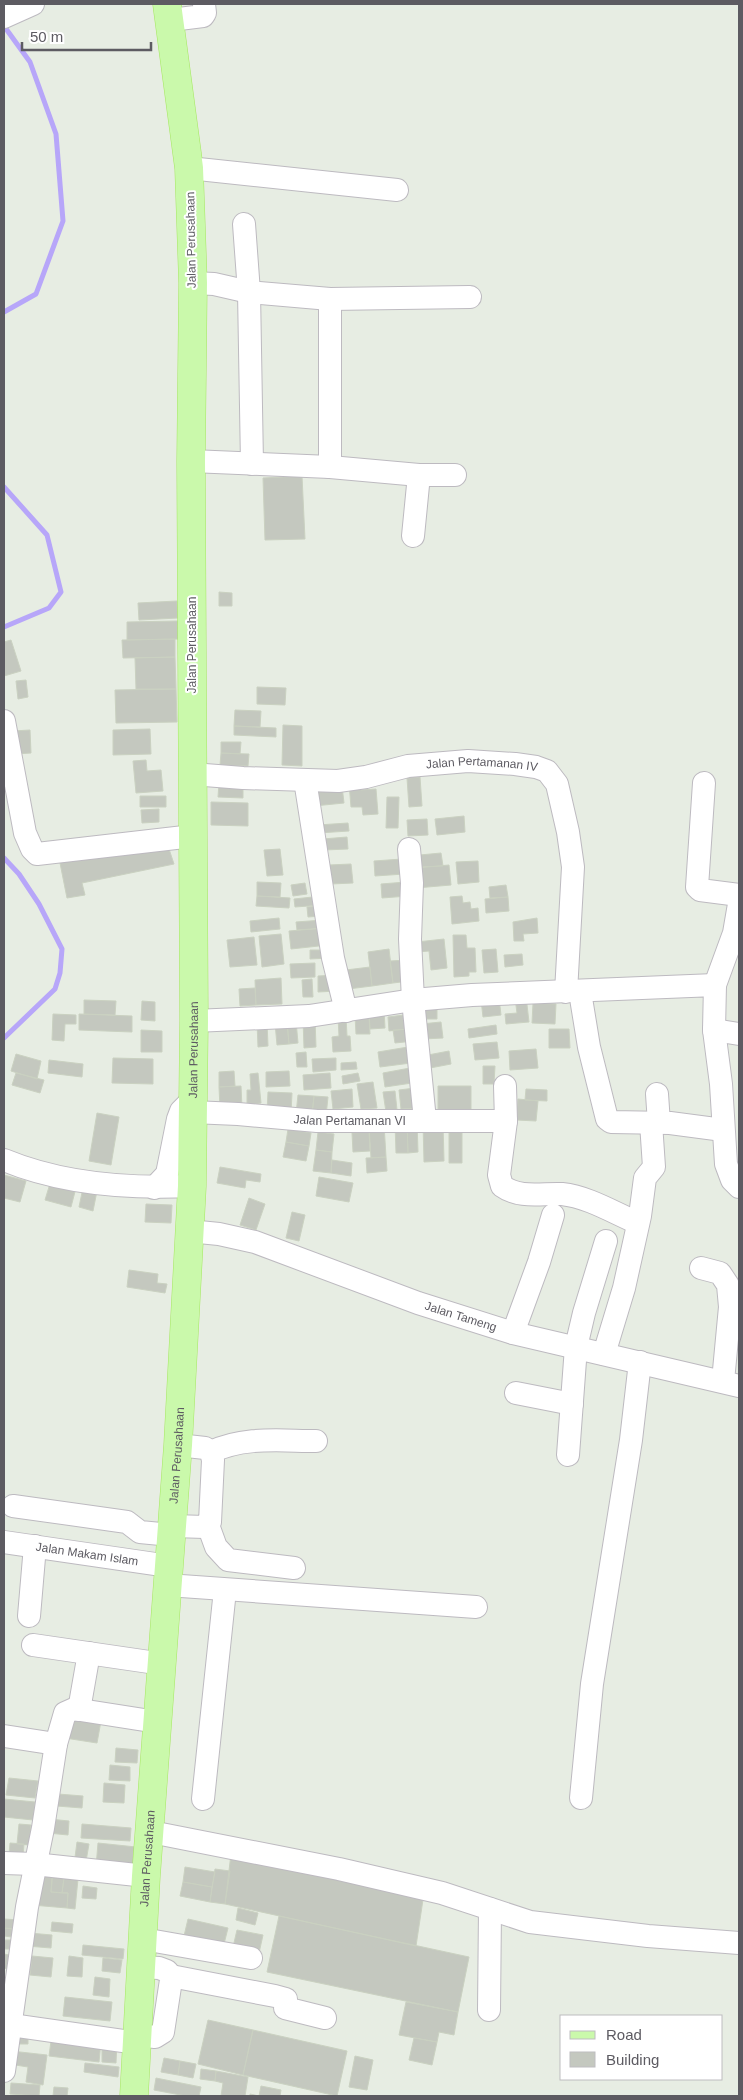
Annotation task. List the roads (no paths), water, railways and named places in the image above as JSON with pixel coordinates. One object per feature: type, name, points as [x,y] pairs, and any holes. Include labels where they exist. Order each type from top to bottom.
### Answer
[{"type":"main road","name":"Jalan Perusahaan","points":[[134,2096],[146,1876],[178,1445],[192,1186],[194,1021],[191,461],[193,283],[190,168],[169,12]]},
{"type":"street","points":[[4,18],[33,4]]},
{"type":"street","points":[[169,12],[203,16],[205,13],[204,4]]},
{"type":"street","points":[[190,168],[397,190]]},
{"type":"street","points":[[244,224],[249,292],[252,464]]},
{"type":"street","points":[[193,283],[214,284],[249,292],[330,299],[470,297]]},
{"type":"street","points":[[330,299],[330,467]]},
{"type":"street","points":[[191,461],[330,467],[419,475],[455,475]]},
{"type":"street","points":[[413,536],[419,475]]},
{"type":"street","points":[[4,721],[26,833],[32,849],[41,854],[193,836]]},
{"type":"street","name":"Jalan Pertamanan IV","points":[[192,774],[338,781],[366,777],[408,766],[468,761],[529,766],[547,771],[557,784],[568,832],[573,866],[573,992],[607,1119],[611,1122],[655,1123]]},
{"type":"street","points":[[305,780],[333,958],[346,1011]]},
{"type":"street","points":[[704,783],[697,887],[739,907],[734,933],[732,961],[715,985],[714,1030],[721,1084],[726,1164],[732,1180],[739,1187]]},
{"type":"street","points":[[409,849],[412,883],[410,939],[413,1000],[425,1120]]},
{"type":"street","points":[[194,1021],[309,1016],[413,1000],[715,985]]},
{"type":"street","points":[[714,1030],[739,1034]]},
{"type":"street","points":[[505,1086],[506,1121],[499,1175],[502,1186],[514,1192],[524,1194],[572,1196],[638,1223]]},
{"type":"street","points":[[604,1354],[624,1288],[638,1223],[645,1178],[652,1171],[655,1161],[657,1094]]},
{"type":"street","points":[[154,1188],[167,1174],[181,1111],[192,1105]]},
{"type":"street","name":"Jalan Pertamanan VI","points":[[192,1105],[238,1114],[317,1121],[506,1121]]},
{"type":"street","points":[[655,1123],[723,1130]]},
{"type":"street","points":[[4,1160],[30,1171],[107,1184],[154,1188],[192,1186]]},
{"type":"street","points":[[513,1333],[539,1262],[553,1215]]},
{"type":"street","name":"Jalan Tameng","points":[[189,1231],[219,1234],[255,1242],[418,1303],[513,1333],[731,1383]]},
{"type":"street","points":[[568,1454],[576,1348],[584,1313],[606,1242]]},
{"type":"street","points":[[701,1268],[720,1273],[728,1285],[731,1383]]},
{"type":"street","points":[[581,1798],[592,1684],[631,1440],[640,1362]]},
{"type":"street","points":[[516,1393],[572,1404]]},
{"type":"street","points":[[211,1452],[234,1442],[316,1441]]},
{"type":"street","points":[[178,1445],[205,1448],[211,1452],[213,1460],[210,1522],[208,1525],[216,1547],[228,1560],[294,1568]]},
{"type":"street","points":[[13,1506],[127,1522],[140,1532],[172,1531],[208,1525]]},
{"type":"street","name":"Jalan Makam Islam","points":[[4,1542],[35,1546],[168,1575],[225,1590],[476,1606]]},
{"type":"street","points":[[29,1616],[35,1546]]},
{"type":"street","points":[[203,1799],[225,1590]]},
{"type":"street","points":[[33,1645],[163,1664]]},
{"type":"street","points":[[79,1710],[89,1653]]},
{"type":"street","points":[[4,2071],[11,2025],[9,2002],[34,1864],[43,1828],[56,1744],[65,1713],[74,1709],[157,1722]]},
{"type":"street","points":[[4,1736],[56,1744]]},
{"type":"street","points":[[150,1832],[357,1873],[442,1892],[530,1922],[648,1936],[739,1943]]},
{"type":"street","points":[[4,1864],[34,1864],[146,1876]]},
{"type":"street","points":[[489,2010],[490,1909]]},
{"type":"street","points":[[143,1939],[251,1958]]},
{"type":"street","points":[[141,1967],[158,1968],[167,1971],[171,1976],[286,1999],[285,2008],[325,2018]]},
{"type":"street","points":[[11,2025],[137,2039],[155,2037],[163,2032],[171,1976]]},
{"type":"waterway","points":[[4,26],[30,62],[56,134],[63,221],[36,294],[4,312]]},
{"type":"waterway","points":[[4,487],[47,535],[61,592],[49,608],[4,627]]},
{"type":"waterway","points":[[4,858],[19,874],[39,904],[62,949],[60,973],[55,989],[4,1038]]}]
